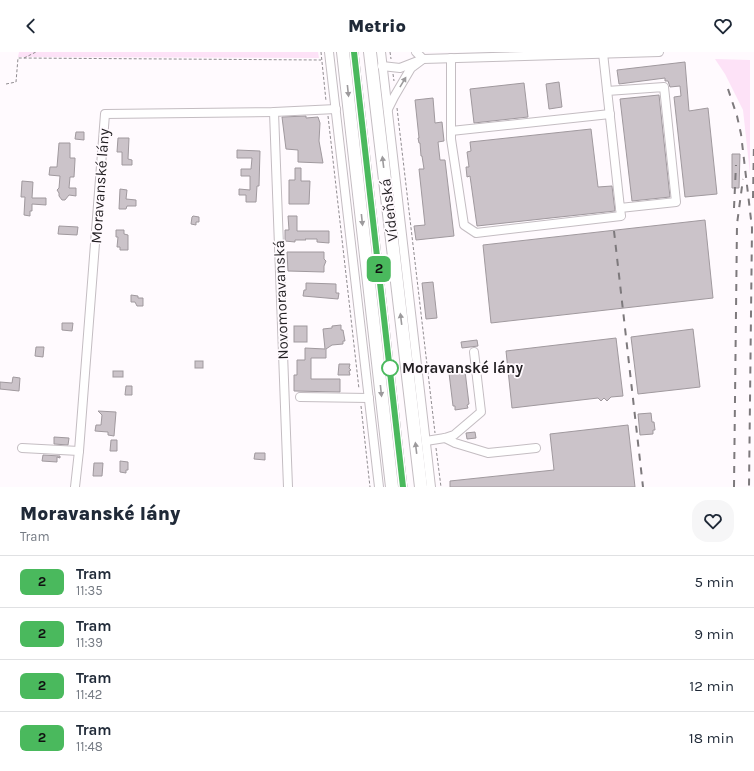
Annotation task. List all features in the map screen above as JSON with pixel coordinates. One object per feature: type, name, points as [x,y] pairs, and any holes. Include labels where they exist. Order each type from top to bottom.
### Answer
[{"type":"highway","name":"Vídeňská","points":[[343,52],[392,487]]},
{"type":"highway","name":"Vídeňská","points":[[370,52],[421,487]]},
{"type":"street","points":[[329,52],[332,110],[364,397],[378,487]]},
{"type":"street","name":"Vídeňská","points":[[381,52],[431,487]]},
{"type":"street","points":[[416,52],[423,59]]},
{"type":"street","points":[[382,66],[400,68],[423,59],[451,58],[477,54],[659,52]]},
{"type":"street","points":[[451,58],[451,139],[464,225],[476,233],[621,216],[603,53]]},
{"type":"street","points":[[388,109],[411,68],[423,59]]},
{"type":"street","points":[[607,91],[664,87],[676,202],[620,208]]},
{"type":"street","name":"Moravanské lány","points":[[75,487],[105,114],[332,110]]},
{"type":"street","name":"Novomoravanská","points":[[274,112],[288,487]]},
{"type":"street","points":[[451,131],[610,114]]},
{"type":"street","points":[[426,441],[454,435],[481,412],[474,352]]},
{"type":"street","points":[[300,397],[364,397]]},
{"type":"street","points":[[445,438],[455,443],[488,452],[536,448]]},
{"type":"street","points":[[22,448],[79,451]]},
{"type":"path","points":[[23,58],[36,52]]},
{"type":"path","points":[[320,52],[332,110],[364,397],[370,487]]},
{"type":"path","points":[[390,52],[396,93]]},
{"type":"path","points":[[6,84],[16,82],[18,58],[321,60]]},
{"type":"path","points":[[398,108],[422,331],[441,487]]},
{"type":"shaded area","points":[[19,52],[318,52],[319,58],[18,57]]},
{"type":"shaded area","points":[[715,59],[750,60],[750,174],[743,110],[725,74]]},
{"type":"building","points":[[685,62],[689,111],[708,108],[717,194],[685,197],[674,97],[681,96],[680,86],[670,87],[668,81],[665,81],[665,78],[619,84],[617,70]]},
{"type":"building","points":[[559,82],[562,107],[549,109],[546,84]]},
{"type":"building","points":[[524,83],[528,117],[474,123],[470,89]]},
{"type":"building","points":[[659,95],[670,197],[632,201],[620,99]]},
{"type":"building","points":[[433,98],[435,123],[442,122],[444,141],[438,142],[440,160],[445,160],[454,236],[416,240],[414,226],[425,225],[419,169],[424,169],[418,138],[415,100]]},
{"type":"building","points":[[306,116],[306,118],[318,117],[320,123],[319,141],[323,163],[298,162],[298,150],[286,149],[282,117]]},
{"type":"building","points":[[591,129],[598,187],[612,186],[615,211],[477,226],[470,176],[467,177],[466,167],[469,167],[467,152],[471,151],[470,142]]},
{"type":"building","points":[[76,132],[84,132],[84,140],[75,139]]},
{"type":"building","points":[[118,138],[129,138],[128,159],[132,160],[132,165],[122,165],[122,152],[117,152]]},
{"type":"building","points":[[59,143],[70,143],[70,158],[75,158],[74,177],[70,177],[69,188],[76,188],[76,196],[69,195],[65,200],[62,200],[57,190],[59,188],[60,176],[49,175],[50,167],[57,167]]},
{"type":"building","points":[[237,150],[260,151],[259,186],[257,186],[256,202],[246,202],[246,195],[239,195],[239,189],[250,190],[250,176],[241,176],[241,169],[251,169],[252,158],[237,158]]},
{"type":"building","points":[[732,154],[740,154],[739,188],[732,188]]},
{"type":"building","points":[[295,168],[301,168],[301,181],[310,181],[309,204],[289,204],[289,180],[295,180]]},
{"type":"building","points":[[22,181],[33,182],[32,198],[46,198],[46,205],[32,204],[30,216],[24,215],[25,197],[21,197]]},
{"type":"building","points":[[120,189],[127,190],[126,199],[136,200],[136,206],[127,206],[126,209],[119,209]]},
{"type":"building","points":[[193,216],[199,217],[199,222],[196,222],[196,225],[191,224]]},
{"type":"building","points":[[288,216],[297,216],[297,231],[329,231],[329,243],[317,242],[317,239],[295,240],[295,242],[285,241],[285,230],[289,230]]},
{"type":"building","points":[[705,220],[713,298],[491,323],[483,245]]},
{"type":"building","points":[[59,226],[78,227],[77,235],[58,234]]},
{"type":"building","points":[[116,230],[124,230],[124,234],[128,235],[128,250],[120,250],[120,247],[117,247],[118,237],[116,237]]},
{"type":"building","points":[[287,252],[324,252],[324,259],[326,261],[324,272],[288,271]]},
{"type":"building","points":[[433,282],[437,318],[426,319],[422,283]]},
{"type":"building","points":[[306,283],[336,284],[336,293],[339,293],[338,299],[303,296],[304,290],[306,290]]},
{"type":"building","points":[[131,295],[138,296],[138,298],[143,298],[143,306],[137,306],[135,302],[131,302]]},
{"type":"building","points":[[62,323],[73,323],[72,331],[62,330]]},
{"type":"building","points":[[341,325],[341,330],[343,330],[345,341],[343,341],[343,344],[332,345],[326,349],[326,358],[311,358],[311,379],[340,379],[340,392],[294,391],[294,375],[297,375],[297,360],[305,360],[305,348],[325,349],[323,329]]},
{"type":"building","points":[[294,326],[307,326],[307,342],[294,342]]},
{"type":"building","points":[[693,329],[700,387],[638,394],[631,337]]},
{"type":"building","points":[[616,338],[623,396],[611,397],[607,401],[604,398],[601,401],[598,398],[512,408],[506,351]]},
{"type":"building","points":[[477,340],[478,346],[462,348],[461,342]]},
{"type":"building","points":[[36,347],[44,347],[43,357],[35,356]]},
{"type":"building","points":[[195,361],[203,361],[203,368],[195,368]]},
{"type":"building","points":[[339,364],[350,364],[350,375],[338,375]]},
{"type":"building","points":[[113,371],[123,371],[123,377],[113,377]]},
{"type":"building","points":[[465,371],[469,404],[467,405],[468,408],[455,410],[455,406],[453,406],[449,373]]},
{"type":"building","points":[[13,377],[20,378],[19,391],[0,389],[0,382],[12,383]]},
{"type":"building","points":[[126,386],[132,386],[132,395],[125,395]]},
{"type":"building","points":[[98,411],[116,412],[114,436],[108,435],[108,432],[95,431],[96,425],[101,425],[102,415]]},
{"type":"building","points":[[651,413],[655,430],[653,430],[653,434],[640,435],[638,414]]},
{"type":"building","points":[[628,425],[635,487],[450,487],[450,481],[554,470],[550,434]]},
{"type":"building","points":[[475,432],[476,438],[467,439],[466,433]]},
{"type":"building","points":[[54,437],[69,438],[68,445],[54,444]]},
{"type":"building","points":[[111,440],[117,440],[117,451],[110,451]]},
{"type":"building","points":[[255,453],[265,453],[265,460],[254,459]]},
{"type":"building","points":[[43,455],[60,456],[60,458],[57,457],[57,462],[42,461]]},
{"type":"building","points":[[120,461],[128,462],[128,470],[126,470],[126,473],[120,472]]},
{"type":"building","points":[[94,463],[103,463],[102,476],[93,476]]},
{"type":"tram line","name":"2","points":[[354,52],[403,487]]},
{"type":"tram line","points":[[358,52],[407,487]]},
{"type":"railway","points":[[728,89],[741,134],[752,228],[749,487]]},
{"type":"railway","points":[[753,198],[754,142]]},
{"type":"railway","points":[[734,208],[736,165]]},
{"type":"railway","points":[[734,487],[737,224],[743,179]]},
{"type":"railway","points":[[614,231],[643,487]]},
{"type":"place","name":"Moravanské lány","points":[[390,368]]}]
